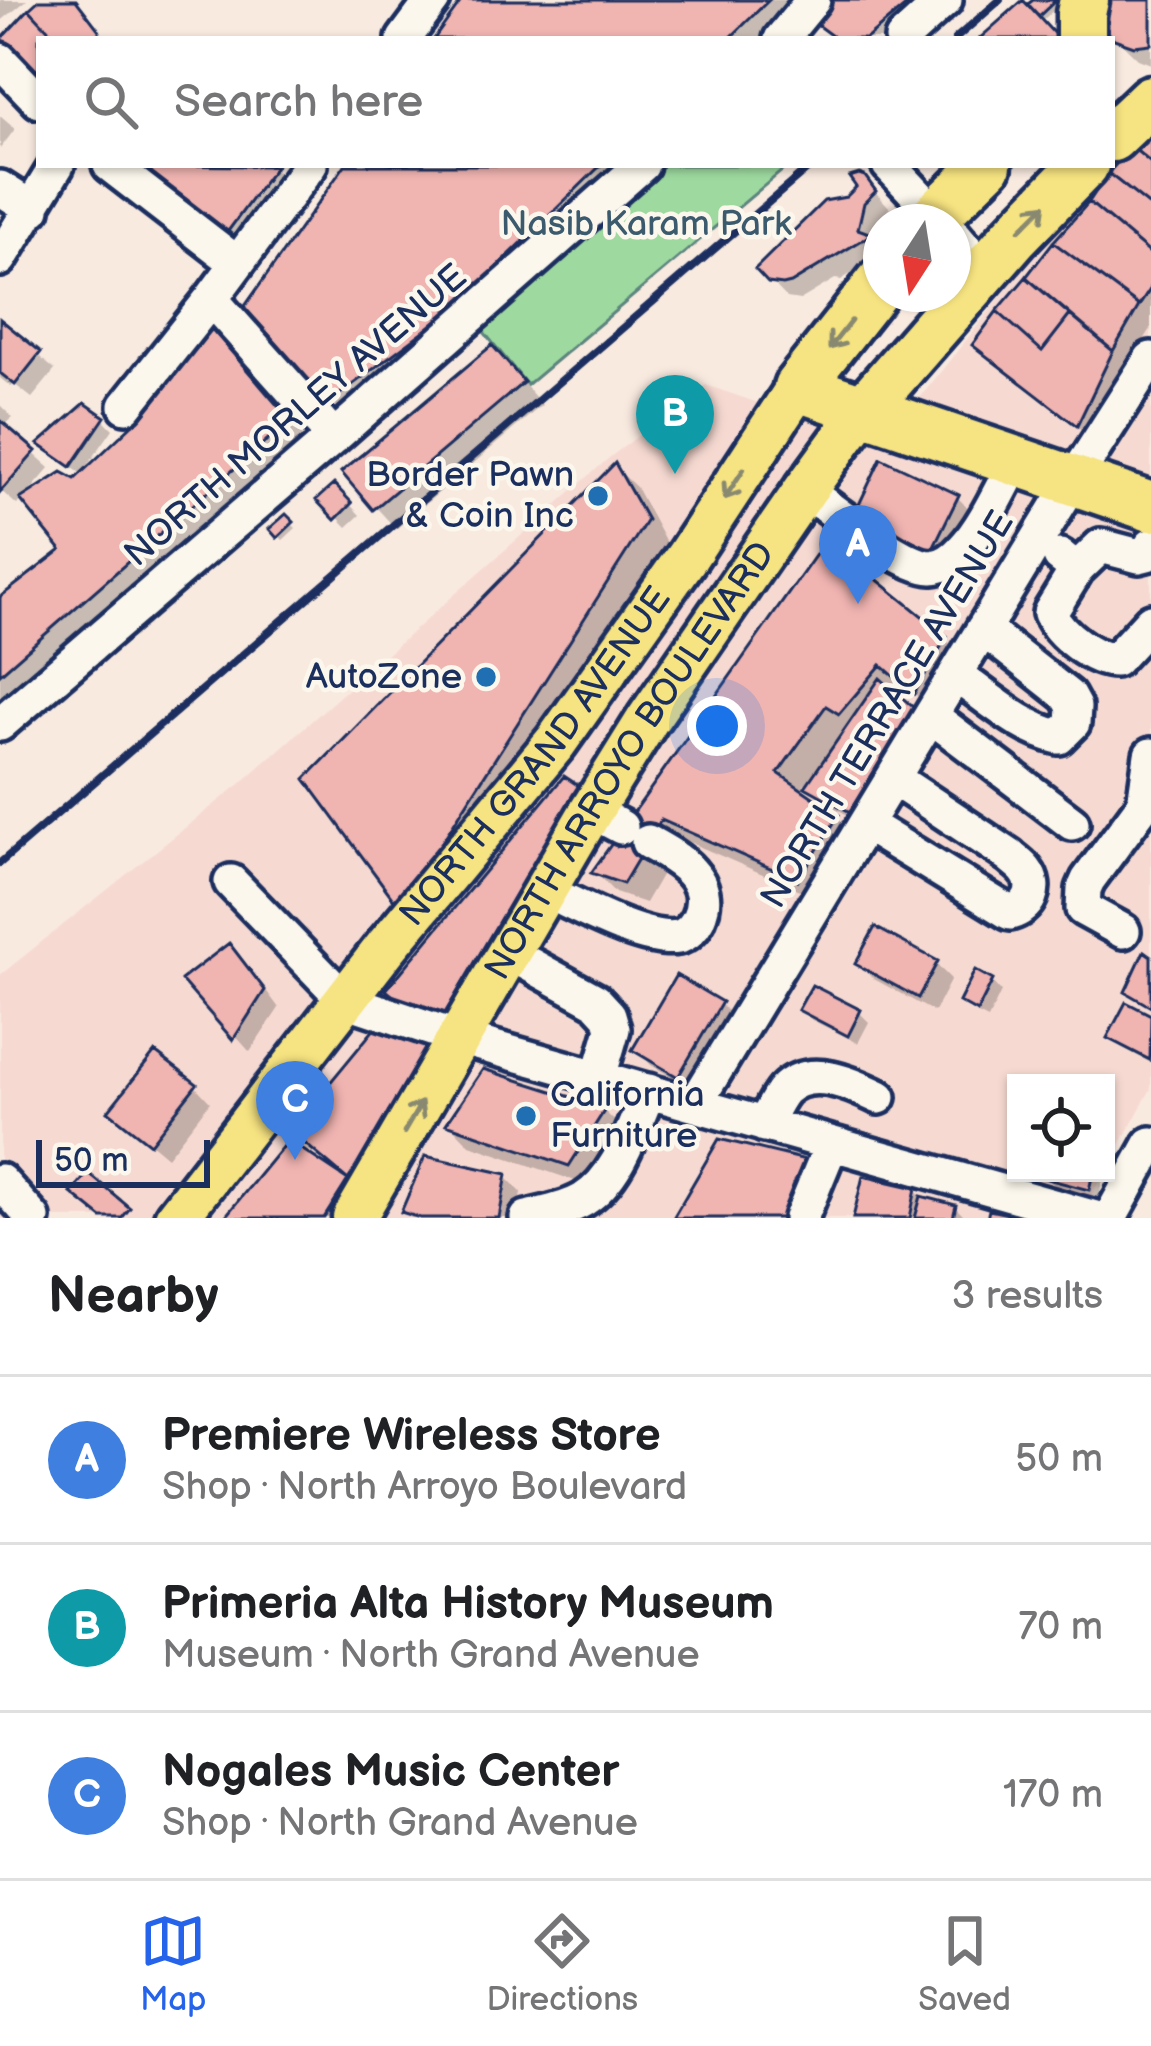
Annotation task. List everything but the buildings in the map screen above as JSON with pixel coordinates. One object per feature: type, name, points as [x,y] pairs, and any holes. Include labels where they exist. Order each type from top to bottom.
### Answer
[{"type":"highway","points":[[1081,36],[1084,0]]},
{"type":"highway","points":[[1115,92],[1151,79]]},
{"type":"highway","points":[[1115,134],[1151,100]]},
{"type":"highway","points":[[955,204],[985,168]]},
{"type":"highway","name":"NORTH ARROYO BOULEVARD","points":[[864,409],[984,270],[1081,168]]},
{"type":"highway","name":"NORTH GRAND AVENUE","points":[[798,387],[863,306]]},
{"type":"highway","points":[[798,387],[1073,481],[1150,541]]},
{"type":"main road","name":"NORTH GRAND AVENUE","points":[[176,1218],[345,1000],[556,742],[688,555],[798,387]]},
{"type":"main road","name":"NORTH ARROYO BOULEVARD","points":[[354,1218],[544,891],[620,827],[648,719],[864,409]]},
{"type":"street","points":[[406,36],[433,0]]},
{"type":"street","points":[[784,36],[813,0]]},
{"type":"street","points":[[905,36],[945,0]]},
{"type":"street","points":[[0,61],[36,98]]},
{"type":"street","points":[[0,260],[55,168]]},
{"type":"street","points":[[114,168],[237,263]]},
{"type":"street","points":[[126,406],[308,168]]},
{"type":"street","name":"NORTH MORLEY AVENUE","points":[[0,724],[639,168]]},
{"type":"street","points":[[892,168],[923,204]]},
{"type":"street","points":[[0,188],[33,209]]},
{"type":"street","points":[[971,256],[984,270]]},
{"type":"street","points":[[211,299],[334,437]]},
{"type":"street","name":"NORTH TERRACE AVENUE","points":[[695,1104],[1151,359]]},
{"type":"street","points":[[805,490],[896,554],[935,567],[964,549],[1016,461]]},
{"type":"street","points":[[1037,540],[1077,569]]},
{"type":"street","points":[[1150,541],[1139,556],[1101,546],[1077,569],[1050,609],[1055,624],[1104,660],[1115,660],[1151,621]]},
{"type":"street","points":[[955,675],[1049,734],[1059,736],[1073,723],[1074,707],[1068,696],[983,629]]},
{"type":"street","points":[[931,716],[1072,823]]},
{"type":"street","points":[[865,824],[1010,913],[1026,905],[1031,890],[1027,871],[893,778]]},
{"type":"street","points":[[1123,931],[1083,909],[1084,889],[1149,782]]},
{"type":"street","points":[[544,891],[645,935],[680,937],[691,929],[700,915],[701,889],[693,872],[678,858],[620,827]]},
{"type":"street","points":[[231,882],[345,1000],[459,1038],[1095,1218]]},
{"type":"street","points":[[508,953],[596,1001],[609,1015],[613,1029],[599,1077]]},
{"type":"street","points":[[764,1125],[783,1090],[799,1080],[836,1080],[878,1097]]},
{"type":"street","points":[[527,1218],[586,1198],[604,1180],[649,1091]]},
{"type":"street","points":[[1110,1218],[1151,1144]]},
{"type":"street","points":[[801,1218],[831,1145]]},
{"type":"street","points":[[0,1181],[33,1218]]},
{"type":"shaded area","points":[[1151,108],[1151,1089],[1115,1154],[1115,1074],[1007,1074],[1007,1182],[1099,1182],[1079,1218],[0,1218],[0,975],[240,784],[610,457],[706,385],[882,445],[1104,168],[1115,168],[1115,153]]},
{"type":"green space","name":"Nasib Karam Park","points":[[639,168],[785,168],[527,385],[471,316]]},
{"type":"railway","points":[[958,36],[1000,0]]},
{"type":"railway","points":[[0,863],[809,168]]},
{"type":"place","name":"Primeria Alta History Museum","points":[[675,474]]},
{"type":"place","name":"Border Pawn & Coin Inc","points":[[598,496]]},
{"type":"place","name":"Premiere Wireless Store","points":[[858,604]]},
{"type":"place","name":"AutoZone","points":[[486,677]]},
{"type":"place","name":"California Furniture","points":[[526,1116]]},
{"type":"place","name":"Nogales Music Center","points":[[295,1160]]}]
